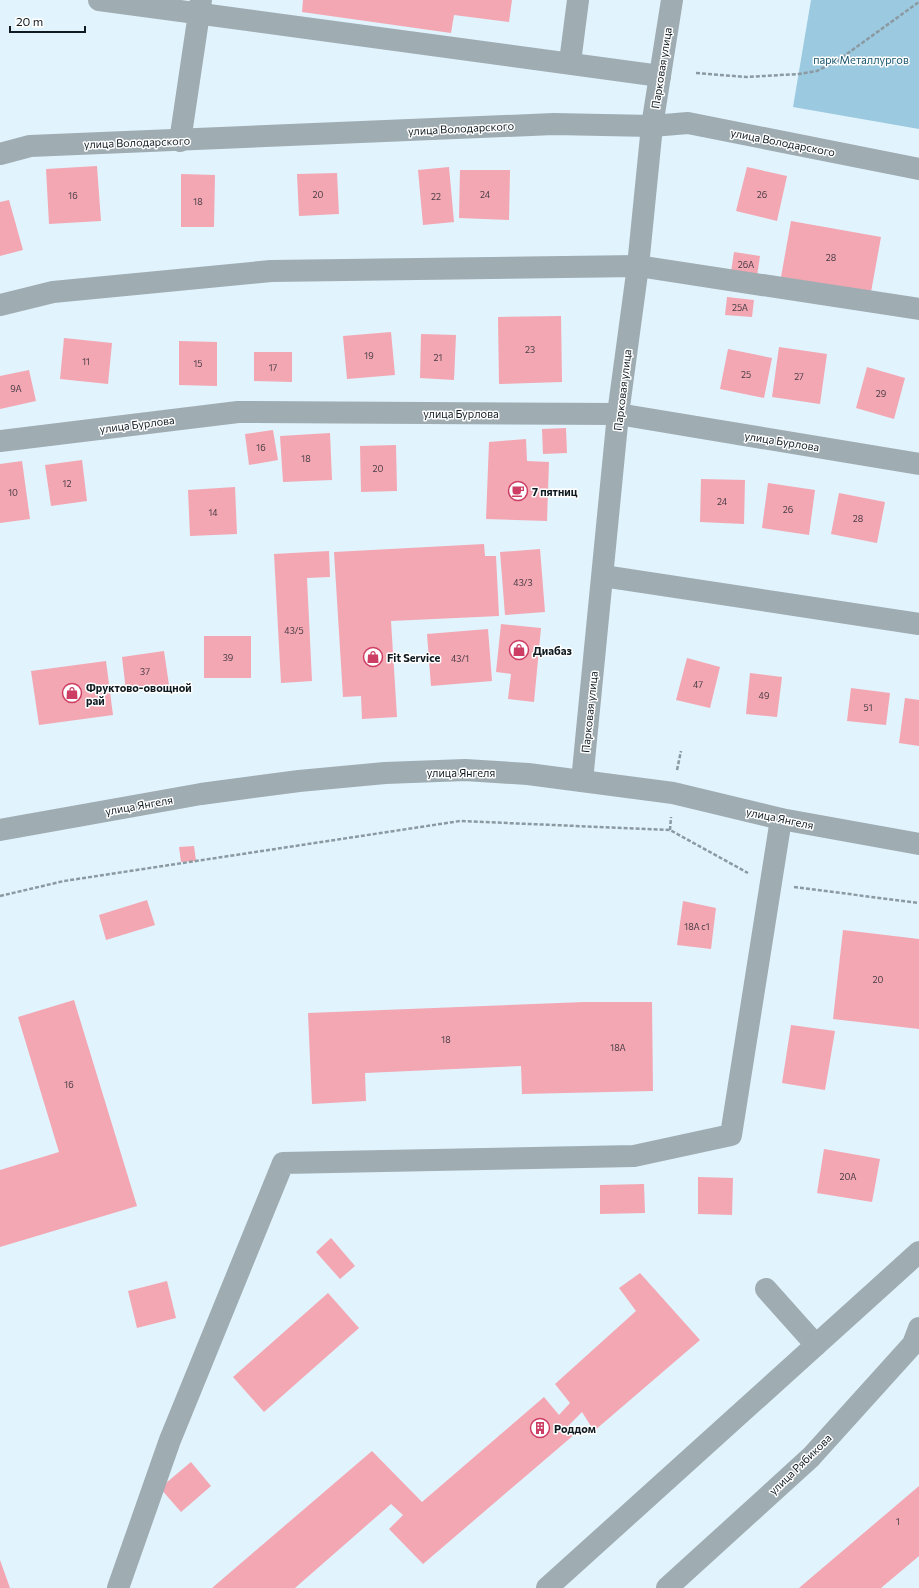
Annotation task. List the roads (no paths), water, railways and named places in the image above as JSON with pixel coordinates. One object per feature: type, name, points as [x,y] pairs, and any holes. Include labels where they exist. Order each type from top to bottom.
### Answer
[{"type":"street","points":[[99,0],[200,7],[660,76]]},
{"type":"street","points":[[570,62],[578,0]]},
{"type":"street","name":"Парковая улица","points":[[582,781],[618,414],[638,266],[652,126],[672,0]]},
{"type":"street","points":[[180,141],[200,7]]},
{"type":"street","name":"улица Володарского","points":[[0,154],[30,146],[180,141],[554,124],[652,126],[688,123],[919,169]]},
{"type":"street","points":[[0,305],[53,292],[271,271],[638,266],[919,309]]},
{"type":"street","name":"улица Бурлова","points":[[0,441],[238,412],[618,414],[919,464]]},
{"type":"street","points":[[603,576],[919,624]]},
{"type":"street","name":"улица Янгеля","points":[[0,830],[201,794],[299,781],[385,773],[465,770],[528,774],[673,793],[781,819],[919,844]]},
{"type":"street","points":[[118,1588],[170,1440],[283,1163],[634,1156],[731,1135],[781,819]]},
{"type":"street","points":[[547,1588],[919,1252]]},
{"type":"street","points":[[766,1289],[816,1345]]},
{"type":"street","name":"улица Рябикова","points":[[667,1588],[811,1457],[917,1340]]},
{"type":"place","name":"7 пятниц","points":[[518,491]]},
{"type":"place","name":"Диабаз","points":[[519,650]]},
{"type":"place","name":"Fit Service","points":[[373,657]]},
{"type":"place","name":"Фруктово-овощной рай","points":[[72,693]]},
{"type":"place","name":"Роддом","points":[[540,1428]]},
{"type":"park label","name":"парк Металлургов","points":[[861,59]]}]
